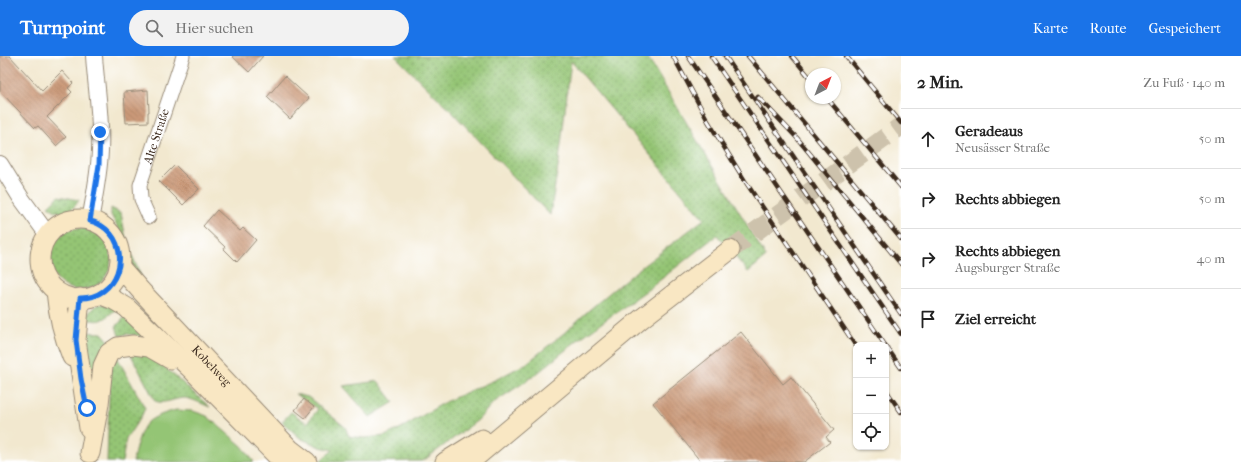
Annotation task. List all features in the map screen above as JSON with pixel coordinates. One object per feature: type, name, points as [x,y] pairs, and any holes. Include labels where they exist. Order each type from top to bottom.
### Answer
[{"type":"main road","points":[[83,219],[90,221],[102,226],[115,240],[120,266],[115,279],[99,294],[92,297],[72,298],[56,290],[48,282],[43,273],[40,263],[43,243],[55,228],[64,223],[83,219]]},
{"type":"main road","points":[[470,462],[642,319],[730,250]]},
{"type":"main road","name":"Kobelweg","points":[[120,266],[141,291],[290,449],[307,462]]},
{"type":"main road","points":[[56,290],[60,322],[65,340],[81,379]]},
{"type":"main road","name":"Kobelweg","points":[[99,294],[126,307],[194,372],[281,460]]},
{"type":"main road","points":[[80,298],[76,340],[81,379],[87,408],[90,458]]},
{"type":"main road","points":[[90,458],[99,404],[103,366],[109,353],[118,347],[133,345],[149,347],[194,372]]},
{"type":"main road","points":[[445,462],[536,406]]},
{"type":"main road","points":[[485,462],[536,406]]},
{"type":"street","points":[[90,221],[97,181],[100,150],[94,56]]},
{"type":"street","name":"Alte Straße","points":[[149,217],[141,199],[140,185],[183,56]]},
{"type":"street","points":[[0,164],[21,198],[48,235]]},
{"type":"green space","points":[[395,56],[647,56],[766,257],[748,272],[717,235],[650,288],[579,339],[534,376],[493,403],[478,420],[423,461],[320,461],[333,450],[320,447],[300,438],[282,422],[291,412],[307,423],[318,409],[295,394],[308,397],[345,427],[349,436],[364,438],[385,436],[447,401],[497,379],[527,363],[626,279],[704,219],[571,61],[559,161],[550,215],[452,112]]},
{"type":"green space","points":[[59,196],[79,200],[69,211],[61,212],[48,206]]},
{"type":"green space","points":[[111,208],[121,213],[127,244],[141,276],[138,281],[129,263],[124,239],[111,215]]},
{"type":"green space","points":[[80,228],[92,230],[102,237],[109,247],[111,259],[109,271],[102,281],[92,288],[80,290],[68,288],[58,281],[51,271],[49,259],[51,247],[58,237],[68,230]]},
{"type":"green space","points":[[99,304],[107,305],[116,309],[102,320],[96,321],[85,319],[89,312]]},
{"type":"green space","points":[[126,316],[145,334],[142,336],[127,334],[119,336],[116,326]]},
{"type":"green space","points":[[83,332],[102,333],[109,341],[104,348],[95,383],[91,376]]},
{"type":"green space","points":[[129,351],[148,354],[210,407],[185,398],[166,402],[155,401]]},
{"type":"green space","points":[[117,357],[145,408],[126,439],[122,462],[107,462],[110,368]]},
{"type":"green space","points":[[378,381],[394,402],[370,417],[343,386]]},
{"type":"green space","points":[[176,410],[193,411],[207,416],[242,446],[254,462],[133,462],[136,447],[144,426],[157,417]]},
{"type":"building","points":[[0,56],[10,56],[42,91],[62,71],[73,83],[68,88],[72,92],[47,117],[66,137],[56,146],[38,126],[35,128],[0,91]]},
{"type":"building","points":[[232,56],[263,56],[249,72]]},
{"type":"building","points":[[285,76],[309,98],[290,119],[267,97]]},
{"type":"building","points":[[148,90],[148,122],[126,123],[124,92]]},
{"type":"building","points":[[175,165],[199,189],[183,205],[159,181]]},
{"type":"building","points":[[217,210],[240,231],[243,228],[256,240],[237,262],[224,249],[225,247],[203,226]]},
{"type":"building","points":[[741,332],[783,384],[791,377],[834,430],[826,437],[830,442],[804,462],[701,462],[653,403]]},
{"type":"building","points":[[304,399],[314,407],[305,418],[295,410]]},
{"type":"tunnel","points":[[730,250],[901,126]]},
{"type":"railway","points":[[673,56],[708,121],[745,181],[853,342]]},
{"type":"railway","points":[[688,56],[883,342]]},
{"type":"railway","points":[[711,56],[901,334]]},
{"type":"railway","points":[[725,56],[901,314]]},
{"type":"railway","points":[[748,56],[901,239]]},
{"type":"railway","points":[[792,56],[805,72]]},
{"type":"railway","points":[[846,56],[901,123]]},
{"type":"railway","points":[[758,97],[797,138],[901,264]]},
{"type":"railway","points":[[832,104],[901,187]]},
{"type":"railway","points":[[889,350],[901,368]]},
{"type":"railway","points":[[889,394],[901,412]]},
{"type":"route","points":[[87,408],[81,379],[76,340],[80,298],[92,297],[101,293],[115,279],[120,266],[120,259],[115,240],[102,226],[90,221],[99,165],[100,132]]}]
